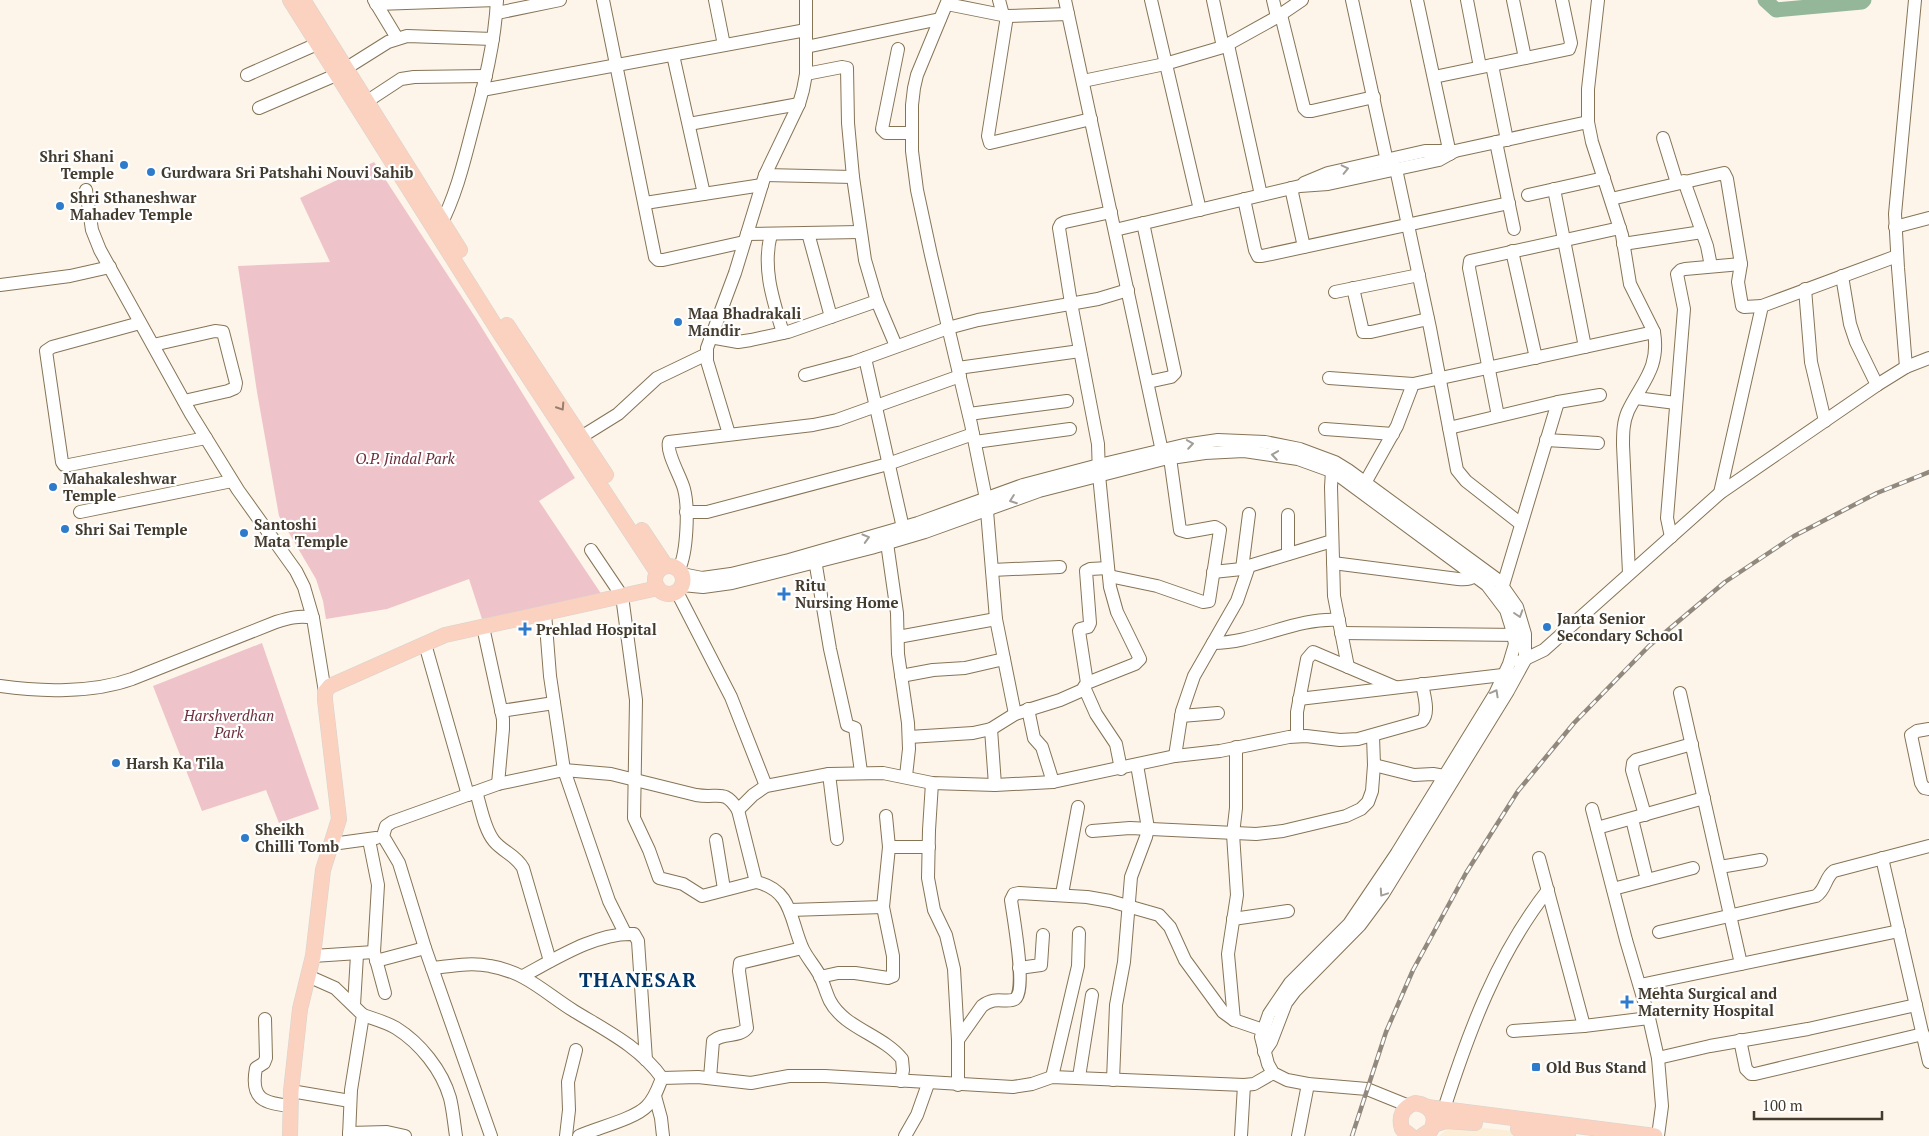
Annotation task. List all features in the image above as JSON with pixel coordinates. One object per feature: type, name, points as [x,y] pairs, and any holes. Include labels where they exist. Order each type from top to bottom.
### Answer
[{"type":"main road","points":[[290,0],[318,44],[366,102],[517,359],[674,576]]},
{"type":"main road","points":[[303,0],[341,72],[440,227],[674,576]]},
{"type":"main road","points":[[290,1136],[291,1098],[300,1008],[313,956],[323,870],[339,819],[326,710],[326,692],[330,686],[444,635],[658,588],[654,580],[674,576]]},
{"type":"main road","points":[[1417,1133],[1401,1116],[1409,1106],[1415,1103],[1427,1107],[1657,1136]]},
{"type":"main road","points":[[1417,1133],[1432,1112],[1427,1107]]},
{"type":"main road","points":[[1417,1133],[1446,1121],[1468,1122],[1568,1136]]},
{"type":"street","points":[[375,2],[497,4],[560,0]]},
{"type":"street","points":[[603,0],[646,203],[655,257],[658,260],[745,238],[771,234],[860,232]]},
{"type":"street","points":[[715,0],[724,45]]},
{"type":"street","points":[[728,434],[707,354],[710,337],[723,308],[764,180],[799,104],[806,74],[806,0]]},
{"type":"street","points":[[999,0],[1005,16],[988,136],[990,143],[1091,119]]},
{"type":"street","points":[[1065,0],[1180,530],[1187,532],[1216,527],[1220,530],[1210,598],[1207,603],[1109,572],[1090,569],[1086,571],[1090,623],[1088,627],[1080,629],[1079,632],[1086,686],[1096,714],[1116,744],[1121,768]]},
{"type":"street","points":[[1151,0],[1200,210]]},
{"type":"street","points":[[1213,0],[1226,46],[1260,195]]},
{"type":"street","points":[[1274,0],[1304,108],[1307,111],[1374,97]]},
{"type":"street","points":[[1083,81],[1165,64],[1226,46],[1279,16],[1302,0]]},
{"type":"street","points":[[1352,0],[1391,166],[1408,224],[1455,463],[1461,477],[1521,524]]},
{"type":"street","points":[[1417,0],[1451,152]]},
{"type":"street","points":[[1467,0],[1486,66],[1501,141],[1514,229]]},
{"type":"street","points":[[1513,0],[1525,58]]},
{"type":"street","points":[[1434,77],[1564,51],[1570,47],[1562,0]]},
{"type":"street","points":[[1598,0],[1588,89],[1588,122],[1592,142],[1620,228],[1630,284],[1654,332],[1654,365],[1625,420],[1622,445],[1629,573]]},
{"type":"street","points":[[1906,367],[1896,227],[1915,0]]},
{"type":"street","points":[[375,2],[397,38]]},
{"type":"street","points":[[1015,714],[996,619],[986,504],[974,438],[917,190],[911,133],[914,88],[947,2],[1005,16],[1068,14]]},
{"type":"street","points":[[440,227],[457,186],[486,76],[497,4]]},
{"type":"street","points":[[806,47],[940,19]]},
{"type":"street","points":[[482,90],[806,30]]},
{"type":"street","points":[[259,108],[341,72],[397,38],[407,36],[493,39]]},
{"type":"street","points":[[246,75],[318,44]]},
{"type":"street","points":[[898,49],[882,129],[886,133],[911,133]]},
{"type":"street","points":[[672,55],[704,194]]},
{"type":"street","points":[[806,74],[842,67],[847,68],[848,122],[860,232],[876,301],[896,346]]},
{"type":"street","points":[[366,102],[392,83],[407,78],[486,76]]},
{"type":"street","points":[[688,124],[799,104]]},
{"type":"street","points":[[1115,230],[1296,187],[1320,176],[1438,160],[1451,152],[1588,122]]},
{"type":"street","points":[[1663,138],[1702,232],[1711,266]]},
{"type":"street","points":[[1611,199],[1720,172],[1726,175],[1741,264],[1738,282],[1744,308],[1762,306],[1897,256]]},
{"type":"street","points":[[646,203],[704,194],[764,180],[853,177]]},
{"type":"street","points":[[1528,195],[1604,178]]},
{"type":"street","points":[[1296,187],[1304,247]]},
{"type":"street","points":[[1554,189],[1586,347]]},
{"type":"street","points":[[86,190],[96,241],[140,323],[232,481],[296,571],[304,586],[313,618],[326,692]]},
{"type":"street","points":[[1244,199],[1258,256],[1509,203]]},
{"type":"street","points":[[909,737],[972,733],[992,729],[1015,714],[1060,700],[1135,664],[1140,659],[1117,612],[1111,592],[1098,444],[1070,304],[1059,228],[1061,224],[1066,222],[1111,212]]},
{"type":"street","points":[[1896,227],[1929,218]]},
{"type":"street","points":[[1143,223],[1175,373],[1171,378],[1148,382]]},
{"type":"street","points":[[1498,416],[1469,264],[1470,261],[1620,228]]},
{"type":"street","points":[[1623,244],[1702,232]]},
{"type":"street","points":[[808,233],[831,317]]},
{"type":"street","points":[[771,234],[767,253],[768,275],[783,333]]},
{"type":"street","points":[[1512,251],[1536,358]]},
{"type":"street","points":[[1670,537],[1667,518],[1684,310],[1678,274],[1681,270],[1685,269],[1741,264]]},
{"type":"street","points":[[0,285],[70,276],[110,267]]},
{"type":"street","points":[[1335,292],[1418,275]]},
{"type":"street","points":[[1842,276],[1850,324],[1856,342],[1877,385]]},
{"type":"street","points":[[1353,288],[1363,332],[1428,319]]},
{"type":"street","points":[[1805,289],[1811,362],[1825,421]]},
{"type":"street","points":[[805,375],[864,358],[948,328],[978,320],[1098,299],[1128,290]]},
{"type":"street","points":[[710,337],[738,342],[783,333],[876,301]]},
{"type":"street","points":[[1720,493],[1762,306]]},
{"type":"street","points":[[140,323],[52,347],[46,352],[62,462],[64,465],[69,465],[206,438]]},
{"type":"street","points":[[153,345],[215,331],[223,332],[236,384],[235,388],[184,401]]},
{"type":"street","points":[[1329,378],[1413,384],[1654,332]]},
{"type":"street","points":[[674,576],[685,553],[686,512],[684,489],[669,449],[669,442],[813,425],[837,420],[959,372],[1080,351]]},
{"type":"street","points":[[581,437],[618,414],[657,378],[707,354]]},
{"type":"street","points":[[864,358],[903,528]]},
{"type":"street","points":[[1409,1106],[1367,1089],[1308,1084],[1287,1080],[1273,1073],[1261,1044],[1268,1032],[1274,1006],[1290,983],[1349,924],[1450,777],[1495,694],[1511,670],[1524,660],[1544,650],[1720,493],[1877,385],[1906,367],[1929,358]]},
{"type":"street","points":[[1362,487],[1393,434],[1413,384]]},
{"type":"street","points":[[1449,428],[1558,402],[1600,395]]},
{"type":"street","points":[[1636,398],[1676,403]]},
{"type":"street","points":[[969,414],[1067,401]]},
{"type":"street","points":[[1524,660],[1519,635],[1506,610],[1500,593],[1558,402]]},
{"type":"street","points":[[1326,428],[1393,434]]},
{"type":"street","points":[[686,512],[707,512],[888,464],[974,438],[1070,429]]},
{"type":"street","points":[[1546,440],[1598,443]]},
{"type":"street","points":[[886,538],[903,528],[1039,490],[1099,470],[1165,456],[1244,451],[1298,459],[1333,467],[1479,573],[1487,585],[1500,593]]},
{"type":"street","points":[[1333,467],[1332,541],[1334,596],[1348,667]]},
{"type":"street","points":[[80,512],[232,481]]},
{"type":"street","points":[[674,576],[702,578],[814,558],[886,538],[925,532],[986,504]]},
{"type":"street","points":[[1175,756],[1181,716],[1194,676],[1237,601],[1245,568],[1249,514]]},
{"type":"street","points":[[1288,515],[1288,554]]},
{"type":"street","points":[[886,538],[897,613],[901,676],[909,737],[906,776]]},
{"type":"street","points":[[1213,572],[1245,568],[1332,541]]},
{"type":"street","points":[[591,550],[622,596],[636,700],[634,818],[649,850],[659,878],[683,884],[699,896],[756,882],[772,888],[790,910],[802,948],[820,976],[830,1002],[842,1016],[882,1042],[898,1055],[903,1063],[901,1081]]},
{"type":"street","points":[[814,558],[830,649],[848,726],[855,728],[861,772]]},
{"type":"street","points":[[1333,563],[1458,580],[1468,580],[1479,573]]},
{"type":"street","points":[[992,570],[1060,567]]},
{"type":"street","points":[[674,576],[731,697],[766,786]]},
{"type":"street","points":[[544,613],[564,770],[609,901],[625,933]]},
{"type":"street","points":[[0,686],[55,690],[111,686],[287,619],[306,616],[313,618]]},
{"type":"street","points":[[898,637],[996,619]]},
{"type":"street","points":[[1213,643],[1242,640],[1315,621],[1339,620]]},
{"type":"street","points":[[483,626],[504,729],[498,784]]},
{"type":"street","points":[[1341,633],[1519,635]]},
{"type":"street","points":[[1511,670],[1515,644],[1519,635]]},
{"type":"street","points":[[425,644],[472,794],[492,839],[515,857],[523,868],[550,961]]},
{"type":"street","points":[[1297,736],[1299,699],[1307,658],[1313,652],[1396,687]]},
{"type":"street","points":[[901,676],[933,670],[965,668],[1004,659]]},
{"type":"street","points":[[1299,699],[1422,684],[1511,670]]},
{"type":"street","points":[[738,810],[752,795],[766,786],[829,774],[861,772],[906,776],[932,783],[995,785],[1053,782],[1175,756],[1220,751],[1297,736],[1340,740],[1373,736],[1422,721],[1425,718],[1426,712],[1422,684]]},
{"type":"street","points":[[1680,693],[1741,964]]},
{"type":"street","points":[[501,711],[554,703]]},
{"type":"street","points":[[1028,709],[1034,738],[1042,747],[1053,782]]},
{"type":"street","points":[[1181,716],[1218,713]]},
{"type":"street","points":[[992,729],[995,785]]},
{"type":"street","points":[[1929,729],[1917,731],[1911,735],[1921,783],[1924,788],[1929,789]]},
{"type":"street","points":[[1092,831],[1148,828],[1233,834],[1282,831],[1346,816],[1361,809],[1368,802],[1372,791],[1374,765],[1373,736]]},
{"type":"street","points":[[1645,815],[1632,770],[1633,763],[1636,760],[1692,744]]},
{"type":"street","points":[[1234,1020],[1228,954],[1238,895],[1233,834],[1236,794],[1236,747]]},
{"type":"street","points":[[1113,1080],[1116,1004],[1124,962],[1131,877],[1148,828],[1137,765]]},
{"type":"street","points":[[1374,765],[1414,775],[1450,777]]},
{"type":"street","points":[[491,1136],[425,948],[399,863],[383,836],[386,826],[392,822],[498,784],[564,770],[611,774],[702,796],[726,796],[731,799],[738,810],[756,882]]},
{"type":"street","points":[[829,774],[838,839]]},
{"type":"street","points":[[932,783],[928,878],[934,910],[946,935],[954,969],[958,1040],[958,1085]]},
{"type":"street","points":[[1598,828],[1704,798]]},
{"type":"street","points":[[1062,894],[1078,808]]},
{"type":"street","points":[[1592,809],[1650,1018],[1658,1058],[1662,1106],[1657,1136]]},
{"type":"street","points":[[820,976],[854,973],[891,978],[894,972],[883,908],[889,847],[886,816]]},
{"type":"street","points":[[1632,819],[1647,880]]},
{"type":"street","points":[[332,844],[369,840],[383,836]]},
{"type":"street","points":[[369,840],[378,885],[375,957],[385,993]]},
{"type":"street","points":[[716,840],[724,890]]},
{"type":"street","points":[[1659,932],[1816,896],[1822,891],[1827,877],[1834,871],[1929,846]]},
{"type":"street","points":[[889,847],[928,848]]},
{"type":"street","points":[[1539,858],[1584,1026]]},
{"type":"street","points":[[1882,858],[1929,1062]]},
{"type":"street","points":[[1720,867],[1761,860]]},
{"type":"street","points":[[1613,889],[1693,868]]},
{"type":"street","points":[[1444,1109],[1466,1043],[1499,967],[1516,934],[1548,890]]},
{"type":"street","points":[[958,1040],[982,1006],[987,1002],[1001,999],[1010,1000],[1016,997],[1020,977],[1012,896],[1019,893],[1062,894],[1087,897],[1130,906],[1159,915],[1166,921],[1185,960],[1218,1006],[1234,1020],[1268,1032]]},
{"type":"street","points":[[790,910],[883,908]]},
{"type":"street","points":[[1233,919],[1288,911]]},
{"type":"street","points":[[1640,985],[1899,931]]},
{"type":"street","points":[[523,976],[550,961],[588,944],[625,933],[634,934],[638,941],[646,1060]]},
{"type":"street","points":[[1052,1077],[1078,966],[1079,933]]},
{"type":"street","points":[[1019,968],[1041,965],[1044,935]]},
{"type":"street","points":[[313,956],[357,955],[375,957],[425,948]]},
{"type":"street","points":[[710,1078],[713,1041],[720,1036],[742,1032],[748,1028],[739,971],[740,964],[743,961],[802,948]]},
{"type":"street","points":[[354,1005],[357,955]]},
{"type":"street","points":[[432,968],[472,965],[490,966],[523,976],[573,1010],[610,1031],[653,1065],[662,1078]]},
{"type":"street","points":[[308,976],[335,988],[363,1015],[394,1027],[411,1039],[423,1051],[442,1079],[450,1097],[456,1136]]},
{"type":"street","points":[[1079,1077],[1092,995]]},
{"type":"street","points":[[1658,1058],[1916,1005]]},
{"type":"street","points":[[363,1015],[350,1101],[349,1135],[386,1132],[404,1136]]},
{"type":"street","points":[[1513,1031],[1584,1026],[1650,1018]]},
{"type":"street","points":[[265,1019],[266,1058],[264,1064],[256,1068],[256,1092],[259,1096],[266,1102],[291,1098],[350,1101]]},
{"type":"street","points":[[1740,1040],[1746,1069],[1751,1074],[1755,1074],[1923,1034]]},
{"type":"street","points":[[566,1136],[569,1110],[568,1082],[576,1050]]},
{"type":"street","points":[[662,1078],[710,1078],[751,1083],[789,1076],[1013,1087],[1032,1084],[1052,1077],[1244,1085],[1254,1084],[1273,1073]]},
{"type":"street","points":[[578,1136],[635,1114],[646,1107],[655,1096],[662,1078]]},
{"type":"street","points":[[905,1136],[917,1116],[928,1084]]},
{"type":"street","points":[[1298,1136],[1308,1084]]},
{"type":"street","points":[[1241,1136],[1244,1085]]},
{"type":"street","points":[[655,1096],[661,1118],[663,1136]]},
{"type":"shaded area","points":[[1452,1125],[1563,1136],[1439,1136]]},
{"type":"green space","name":"O.P. Jindal Park","points":[[374,162],[477,320],[575,478],[539,501],[602,595],[482,619],[469,579],[387,609],[326,619],[316,579],[279,516],[257,392],[238,266],[330,262],[300,198]]},
{"type":"green space","name":"Harshverdhan Park","points":[[262,643],[319,809],[279,823],[266,790],[202,811],[153,686]]},
{"type":"waterway","points":[[1765,0],[1776,10],[1862,2],[1864,0]]},
{"type":"railway","points":[[1352,1136],[1386,1032],[1413,970],[1466,873],[1518,791],[1574,723],[1649,646],[1725,582],[1794,536],[1877,493],[1929,472]]},
{"type":"place","name":"Shri Shani Temple","points":[[124,165]]},
{"type":"place","name":"Gurdwara Sri Patshahi Nouvi Sahib","points":[[151,172]]},
{"type":"place","name":"Shri Sthaneshwar Mahadev Temple","points":[[60,206]]},
{"type":"place","name":"Maa Bhadrakali Mandir","points":[[678,322]]},
{"type":"place","name":"Mahakaleshwar Temple","points":[[53,487]]},
{"type":"place","name":"Shri Sai Temple","points":[[65,529]]},
{"type":"place","name":"Santoshi Mata Temple","points":[[244,533]]},
{"type":"place","name":"Ritu Nursing Home","points":[[784,594]]},
{"type":"place","name":"Janta Senior Secondary School","points":[[1547,627]]},
{"type":"place","name":"Prehlad Hospital","points":[[525,629]]},
{"type":"place","name":"Harsh Ka Tila","points":[[116,763]]},
{"type":"place","name":"Sheikh Chilli Tomb","points":[[245,838]]},
{"type":"place","name":"Mehta Surgical and Maternity Hospital","points":[[1627,1002]]},
{"type":"place","name":"Old Bus Stand","points":[[1536,1067]]},
{"type":"district","name":"THANESAR","points":[[638,979]]}]
